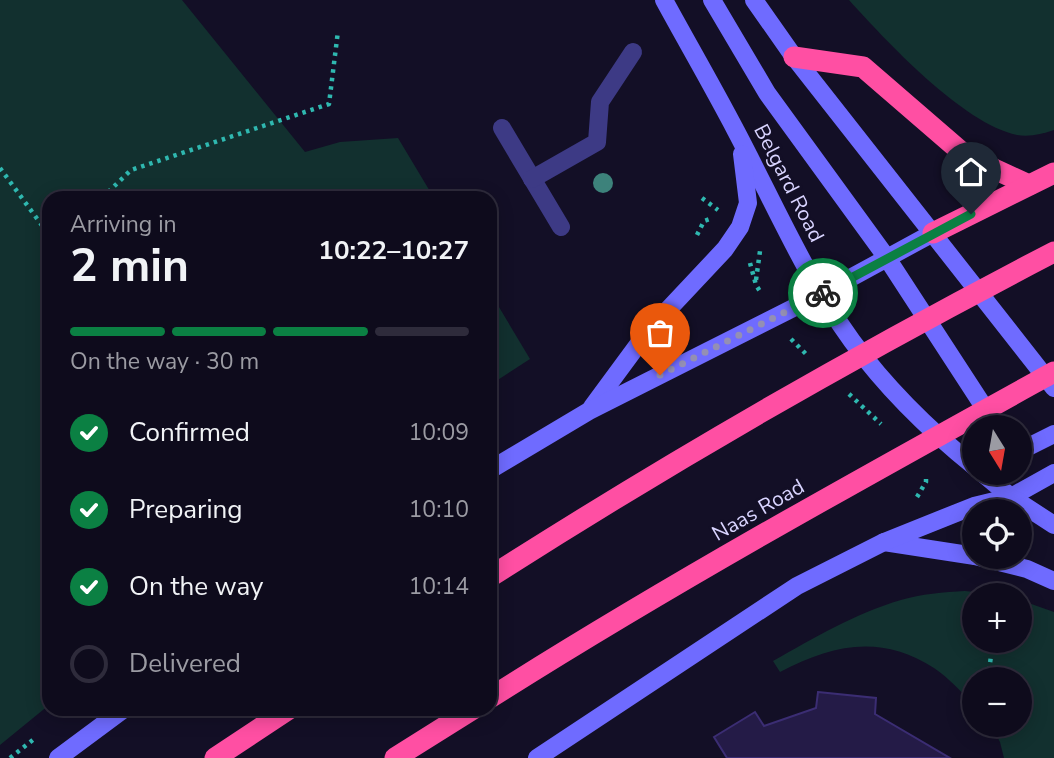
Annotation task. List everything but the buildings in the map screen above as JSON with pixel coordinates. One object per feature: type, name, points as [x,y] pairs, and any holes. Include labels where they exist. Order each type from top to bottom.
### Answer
[{"type":"highway","points":[[794,57],[863,67],[966,156],[1029,185]]},
{"type":"highway","points":[[933,233],[1054,173]]},
{"type":"highway","points":[[497,573],[614,498],[779,402],[918,323],[1054,252]]},
{"type":"highway","name":"Naas Road","points":[[497,694],[576,643],[837,492],[1054,372]]},
{"type":"highway","points":[[215,758],[278,716]]},
{"type":"highway","points":[[395,758],[462,716]]},
{"type":"main road","name":"Belgard Road","points":[[664,0],[821,294],[852,341],[887,384],[962,456]]},
{"type":"main road","points":[[712,0],[767,93],[887,258],[987,415]]},
{"type":"main road","points":[[754,0],[794,57],[1054,388]]},
{"type":"main road","points":[[589,411],[648,331],[725,249],[740,227],[748,203],[744,164],[736,131]]},
{"type":"main road","points":[[497,466],[589,411],[821,294],[933,233]]},
{"type":"main road","points":[[1032,446],[1054,434]]},
{"type":"main road","points":[[952,449],[962,452]]},
{"type":"main road","points":[[546,756],[797,586],[884,542],[974,506],[1011,497],[1054,474]]},
{"type":"main road","points":[[943,517],[971,496],[977,485]]},
{"type":"main road","name":"Belgard Road","points":[[998,485],[1054,525]]},
{"type":"main road","points":[[884,542],[962,554]]},
{"type":"main road","points":[[1027,569],[1054,581]]},
{"type":"main road","points":[[58,758],[115,716]]},
{"type":"lane","points":[[532,179],[597,142],[600,102],[633,52]]},
{"type":"lane","points":[[502,128],[561,227]]},
{"type":"path","points":[[109,191],[131,170],[329,104],[338,31]]},
{"type":"path","points":[[0,168],[42,225]]},
{"type":"path","points":[[788,336],[817,364]]},
{"type":"path","points":[[847,392],[886,429]]},
{"type":"green space","points":[[0,0],[182,0],[305,152],[340,142],[398,138],[430,191],[42,191],[42,711],[0,745]]},
{"type":"green space","points":[[849,0],[1054,0],[1054,130],[1036,135],[1017,135],[996,128],[973,115],[926,78]]},
{"type":"green space","points":[[497,304],[530,359],[497,380]]},
{"type":"green space","points":[[962,591],[962,653],[1032,653],[1032,604],[1054,612],[1054,758],[1004,758],[997,737],[1032,737],[1032,667],[962,667],[962,693],[934,668],[895,650],[876,647],[838,649],[780,672],[773,661],[884,605],[916,596]]},
{"type":"way so far","points":[[660,375],[823,293]]},
{"type":"route","points":[[823,293],[971,214]]}]
